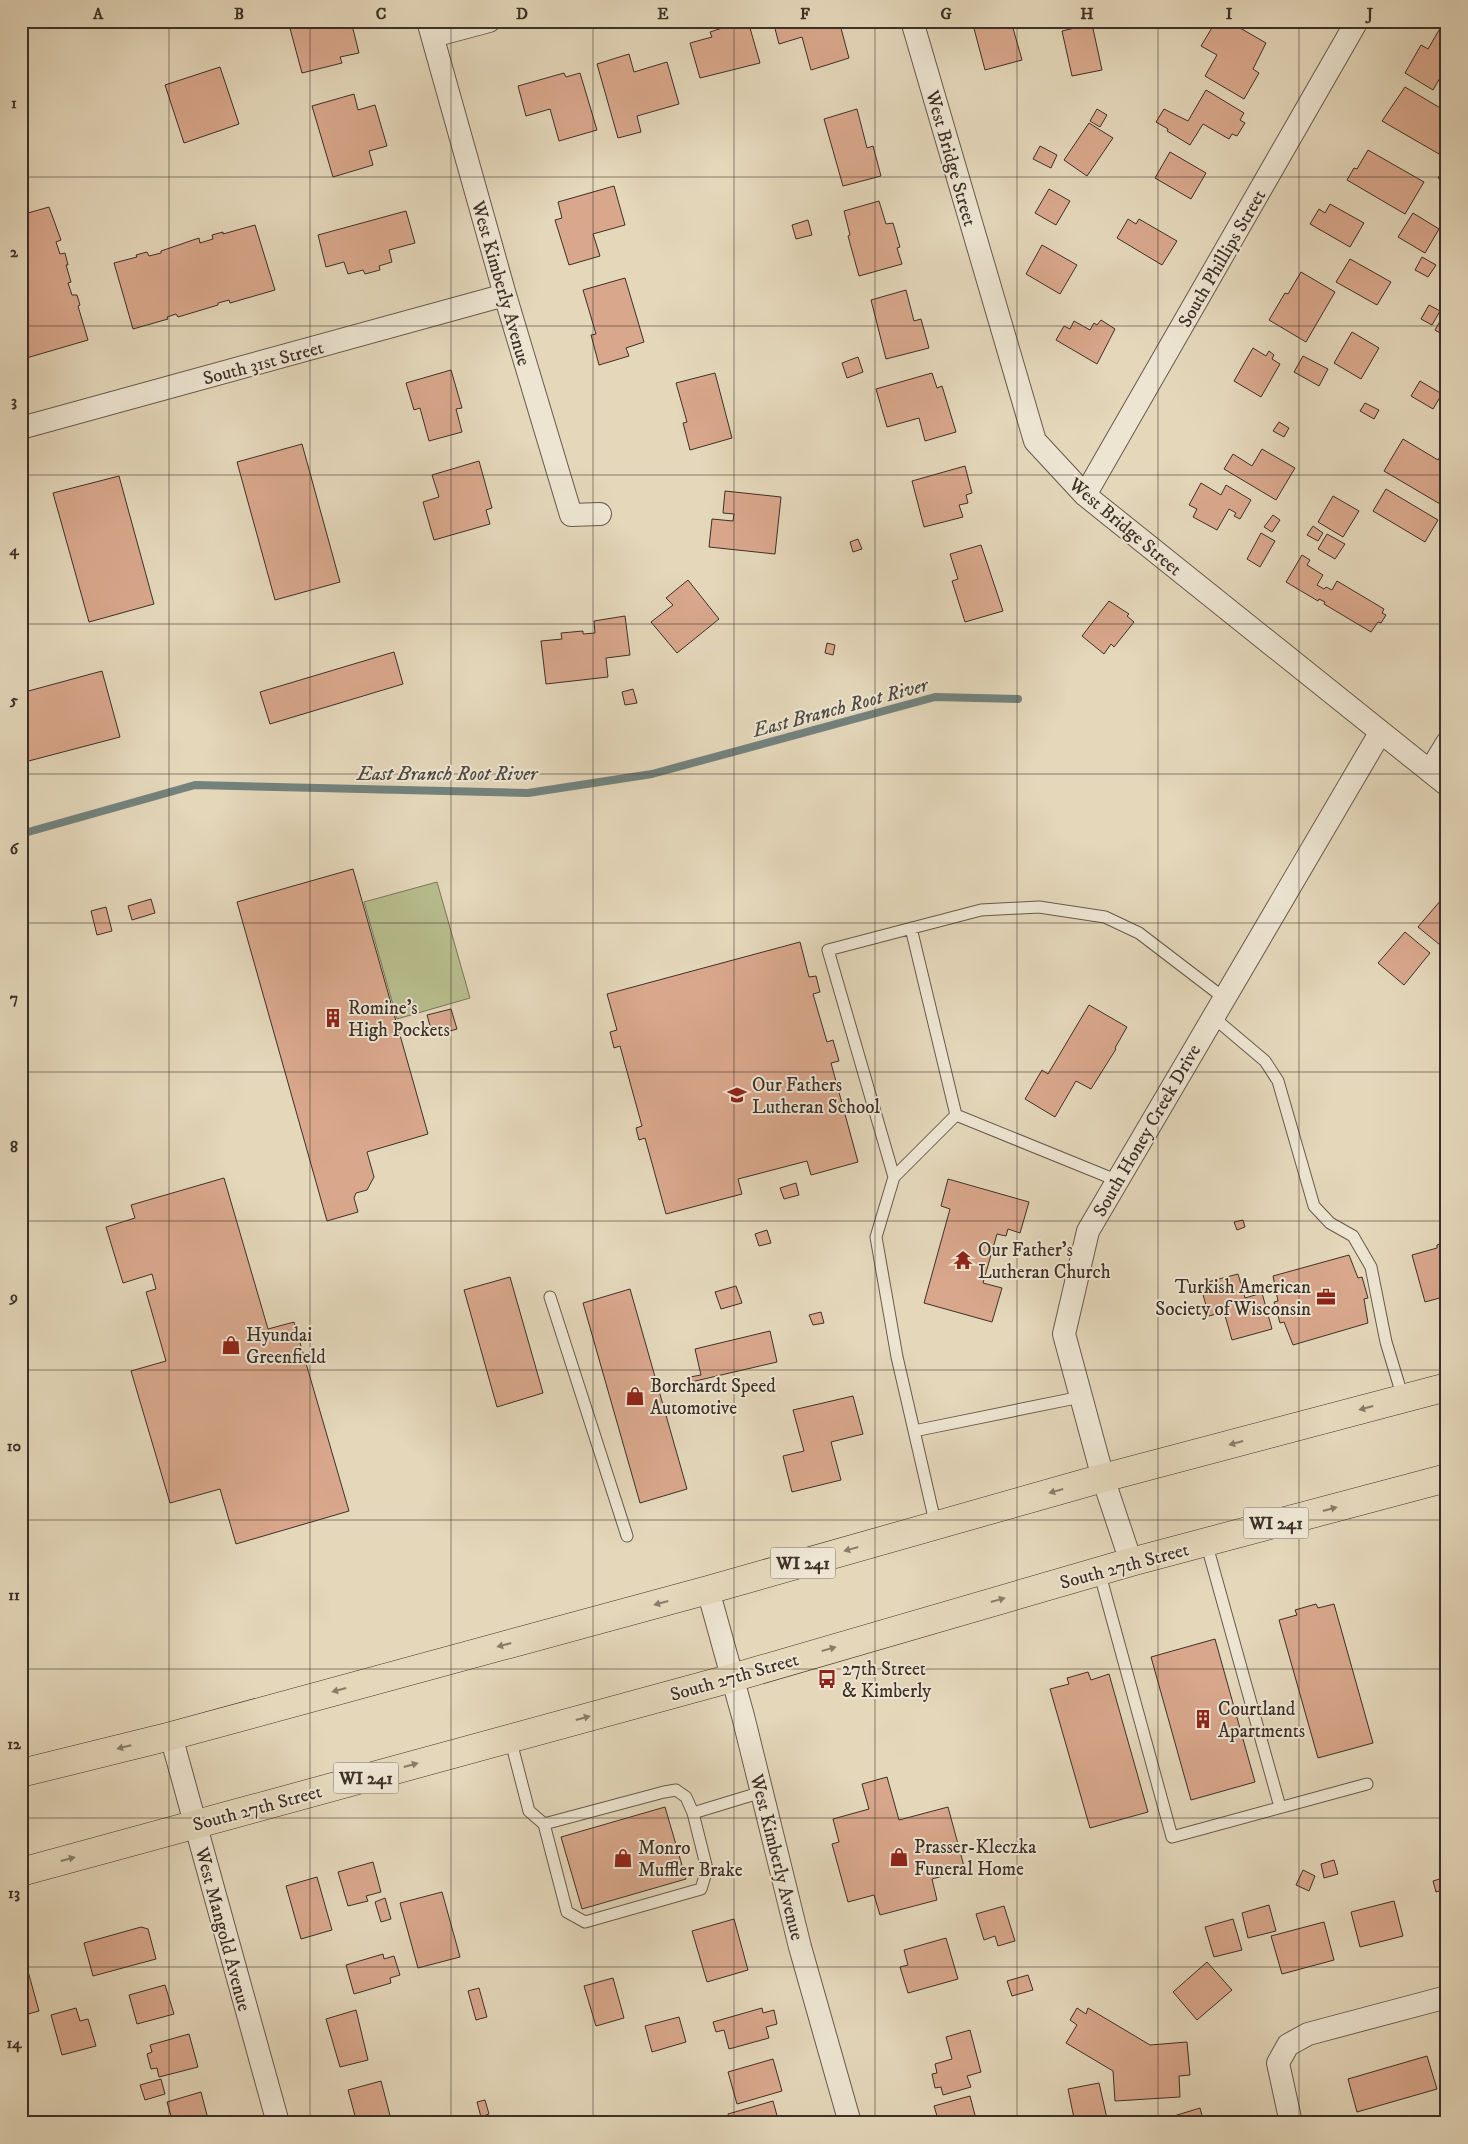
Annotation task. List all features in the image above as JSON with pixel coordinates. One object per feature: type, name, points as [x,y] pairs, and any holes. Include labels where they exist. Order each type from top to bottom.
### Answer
[{"type":"main road","name":"WI 241","points":[[21,1773],[171,1736],[708,1590],[1103,1478],[1447,1387]]},
{"type":"main road","name":"South 27th Street","points":[[21,1872],[732,1678],[1131,1562],[1447,1478]]},
{"type":"street","points":[[430,29],[489,21]]},
{"type":"street","name":"West Bridge Street","points":[[912,21],[1035,441],[1084,495],[1438,778]]},
{"type":"street","name":"South Phillips Street","points":[[1084,495],[1357,21]]},
{"type":"street","name":"West Kimberly Avenue","points":[[430,29],[505,295],[571,515],[600,514]]},
{"type":"street","name":"South 31st Street","points":[[21,428],[505,295]]},
{"type":"street","name":"South Honey Creek Drive","points":[[1131,1562],[1103,1478],[1064,1334],[1088,1231],[1116,1180],[1380,733]]},
{"type":"street","points":[[1438,778],[1447,743]]},
{"type":"street","name":"West Kimberly Avenue","points":[[708,1590],[762,1792],[800,1947],[850,2123]]},
{"type":"street","name":"West Mangold Avenue","points":[[171,1736],[278,2123]]},
{"type":"street","points":[[1292,2123],[1278,2063],[1288,2045],[1308,2034],[1447,1997]]},
{"type":"lane","points":[[894,1176],[828,950],[981,910],[1039,907],[1105,916],[1139,933],[1218,1008],[1265,1061],[1274,1074],[1278,1081],[1314,1206],[1330,1223],[1353,1236],[1371,1267],[1386,1342],[1403,1399]]},
{"type":"lane","points":[[911,928],[956,1115]]},
{"type":"lane","points":[[936,1526],[897,1357],[876,1237],[894,1176],[956,1115]]},
{"type":"lane","points":[[956,1115],[1116,1180]]},
{"type":"lane","points":[[550,1297],[627,1536]]},
{"type":"lane","points":[[914,1431],[1081,1397]]},
{"type":"lane","points":[[1206,1542],[1280,1807]]},
{"type":"lane","points":[[1099,1571],[1172,1837],[1367,1784]]},
{"type":"lane","points":[[510,1738],[529,1811],[544,1824],[567,1912],[585,1922],[701,1889],[707,1869],[693,1812],[686,1797],[676,1790],[544,1824]]},
{"type":"lane","points":[[693,1812],[762,1792]]},
{"type":"green space","points":[[437,882],[470,998],[397,1019],[364,902]]},
{"type":"building","points":[[288,21],[351,21],[359,53],[340,57],[342,63],[302,73]]},
{"type":"building","points":[[748,21],[760,63],[700,78],[690,43],[712,37],[710,32]]},
{"type":"building","points":[[773,21],[839,21],[849,58],[811,70],[802,37],[779,44]]},
{"type":"building","points":[[972,21],[1011,21],[1022,60],[985,70]]},
{"type":"building","points":[[1216,21],[1228,21],[1266,43],[1253,69],[1259,73],[1244,99],[1205,76],[1217,55],[1201,46]]},
{"type":"building","points":[[1092,24],[1102,70],[1072,76],[1062,31]]},
{"type":"building","points":[[1442,25],[1447,28],[1447,73],[1444,71],[1433,90],[1405,73],[1421,45],[1428,49]]},
{"type":"building","points":[[629,54],[634,72],[667,62],[679,104],[637,116],[641,132],[618,138],[597,64]]},
{"type":"building","points":[[220,67],[239,124],[184,143],[165,85]]},
{"type":"building","points":[[564,73],[566,77],[580,73],[597,130],[559,141],[550,109],[526,116],[518,86]]},
{"type":"building","points":[[1405,87],[1447,112],[1447,141],[1439,154],[1382,121]]},
{"type":"building","points":[[1206,90],[1244,113],[1240,120],[1245,123],[1237,136],[1232,134],[1229,139],[1203,124],[1190,145],[1156,122],[1164,109],[1188,121]]},
{"type":"building","points":[[354,94],[358,110],[375,105],[387,146],[369,151],[373,165],[333,177],[312,106]]},
{"type":"building","points":[[857,109],[867,148],[873,146],[881,176],[843,186],[824,119]]},
{"type":"building","points":[[1097,109],[1107,115],[1100,127],[1090,121]]},
{"type":"building","points":[[1089,123],[1113,138],[1087,176],[1064,160]]},
{"type":"building","points":[[1040,146],[1057,155],[1051,168],[1033,159]]},
{"type":"building","points":[[1368,150],[1424,182],[1405,214],[1347,180],[1354,168],[1357,169]]},
{"type":"building","points":[[1170,152],[1206,173],[1191,199],[1155,178]]},
{"type":"building","points":[[1447,164],[1447,183],[1438,178]]},
{"type":"building","points":[[614,186],[625,225],[593,234],[600,256],[569,265],[555,220],[562,218],[558,202]]},
{"type":"building","points":[[1049,189],[1070,201],[1056,225],[1035,213]]},
{"type":"building","points":[[879,201],[886,224],[893,223],[900,247],[897,248],[902,264],[859,276],[848,236],[850,235],[844,211]]},
{"type":"building","points":[[1330,204],[1364,223],[1350,247],[1310,224],[1319,209],[1325,213]]},
{"type":"building","points":[[49,207],[61,240],[56,242],[60,254],[65,253],[68,265],[66,265],[71,282],[68,283],[72,295],[77,295],[80,305],[78,306],[88,340],[23,359],[21,353],[21,215]]},
{"type":"building","points":[[406,211],[415,243],[389,250],[392,262],[379,266],[380,270],[365,274],[363,270],[348,274],[344,262],[326,267],[318,235]]},
{"type":"building","points":[[1413,213],[1439,229],[1425,253],[1398,237]]},
{"type":"building","points":[[1128,219],[1136,224],[1139,219],[1177,241],[1162,265],[1117,238]]},
{"type":"building","points":[[808,220],[812,235],[796,239],[792,225]]},
{"type":"building","points":[[255,225],[275,290],[230,303],[229,300],[218,303],[218,305],[178,317],[176,314],[167,317],[168,319],[133,329],[114,263],[137,257],[136,255],[147,252],[149,256],[161,253],[161,251],[199,238],[200,243],[213,239],[212,235],[223,232],[223,234]]},
{"type":"building","points":[[1042,245],[1077,265],[1060,294],[1026,274]]},
{"type":"building","points":[[1422,257],[1436,265],[1428,277],[1415,270]]},
{"type":"building","points":[[1350,259],[1391,282],[1377,305],[1336,282]]},
{"type":"building","points":[[1301,272],[1335,292],[1306,342],[1269,320],[1285,293],[1288,294]]},
{"type":"building","points":[[625,278],[644,342],[626,348],[629,356],[599,365],[591,335],[596,334],[583,290]]},
{"type":"building","points":[[906,290],[914,321],[921,319],[929,348],[886,359],[871,300]]},
{"type":"building","points":[[1429,305],[1440,311],[1432,325],[1421,319]]},
{"type":"building","points":[[1447,309],[1447,337],[1435,330]]},
{"type":"building","points":[[1101,320],[1115,329],[1097,364],[1056,340],[1064,326],[1070,329],[1074,321],[1090,330],[1094,323],[1097,325]]},
{"type":"building","points":[[1352,332],[1379,348],[1361,379],[1334,363]]},
{"type":"building","points":[[1253,348],[1266,356],[1269,351],[1274,355],[1272,359],[1280,364],[1261,397],[1234,381]]},
{"type":"building","points":[[1303,356],[1328,369],[1319,386],[1294,372]]},
{"type":"building","points":[[858,357],[863,372],[847,378],[842,363]]},
{"type":"building","points":[[451,370],[462,408],[456,409],[462,432],[429,441],[420,408],[414,410],[406,383]]},
{"type":"building","points":[[715,373],[732,438],[690,450],[683,423],[687,422],[676,383]]},
{"type":"building","points":[[932,373],[937,388],[942,386],[956,432],[925,441],[919,418],[887,427],[876,389]]},
{"type":"building","points":[[1420,381],[1442,394],[1433,409],[1411,396]]},
{"type":"building","points":[[1365,403],[1379,410],[1374,419],[1360,411]]},
{"type":"building","points":[[1279,422],[1289,428],[1284,437],[1273,431]]},
{"type":"building","points":[[1403,439],[1438,460],[1447,444],[1447,493],[1440,504],[1384,471]]},
{"type":"building","points":[[302,444],[340,582],[275,600],[237,462]]},
{"type":"building","points":[[1262,449],[1295,468],[1276,500],[1224,469],[1233,454],[1252,466]]},
{"type":"building","points":[[479,461],[492,508],[486,510],[490,524],[434,540],[423,502],[439,497],[432,475]]},
{"type":"building","points":[[965,466],[972,493],[966,495],[968,503],[959,505],[963,517],[924,527],[912,481]]},
{"type":"building","points":[[119,476],[154,604],[89,622],[53,493]]},
{"type":"building","points":[[1201,483],[1221,495],[1226,485],[1251,500],[1240,519],[1234,516],[1236,513],[1229,509],[1217,530],[1193,517],[1197,509],[1189,505]]},
{"type":"building","points":[[1386,489],[1438,520],[1425,542],[1373,511]]},
{"type":"building","points":[[725,491],[781,497],[775,554],[709,547],[712,519],[733,521],[734,514],[723,513]]},
{"type":"building","points":[[1333,496],[1359,511],[1343,537],[1318,522]]},
{"type":"building","points":[[1273,515],[1280,520],[1272,532],[1264,527]]},
{"type":"building","points":[[1313,526],[1323,533],[1318,541],[1307,535]]},
{"type":"building","points":[[1261,533],[1275,541],[1260,567],[1247,559]]},
{"type":"building","points":[[1327,534],[1345,544],[1335,559],[1318,549]]},
{"type":"building","points":[[858,539],[862,549],[853,552],[850,542]]},
{"type":"building","points":[[981,545],[1003,611],[965,622],[952,581],[958,579],[950,554]]},
{"type":"building","points":[[1302,555],[1310,560],[1307,565],[1323,575],[1317,585],[1324,589],[1326,587],[1332,590],[1337,581],[1384,609],[1382,613],[1386,615],[1381,623],[1378,622],[1371,632],[1324,604],[1325,602],[1319,599],[1318,601],[1286,582]]},
{"type":"building","points":[[688,580],[719,619],[677,653],[651,622],[673,605],[666,598]]},
{"type":"building","points":[[1109,601],[1129,614],[1127,616],[1134,622],[1114,647],[1111,644],[1104,654],[1082,636]]},
{"type":"building","points":[[625,616],[630,655],[606,658],[608,677],[546,684],[541,641],[562,639],[561,633],[583,631],[583,634],[595,633],[594,621]]},
{"type":"building","points":[[827,643],[835,645],[833,655],[825,653]]},
{"type":"building","points":[[394,652],[403,684],[270,724],[260,692]]},
{"type":"building","points":[[102,671],[120,737],[21,763],[21,693]]},
{"type":"building","points":[[633,689],[637,703],[625,705],[622,692]]},
{"type":"building","name":"Romine's High Pockets","points":[[353,869],[428,1134],[367,1152],[374,1177],[367,1190],[356,1193],[354,1198],[358,1212],[327,1221],[237,902]]},
{"type":"building","points":[[1447,893],[1447,946],[1445,949],[1418,927]]},
{"type":"building","points":[[151,899],[155,913],[132,920],[128,906]]},
{"type":"building","points":[[106,907],[112,931],[97,935],[91,911]]},
{"type":"building","points":[[1405,932],[1430,953],[1404,985],[1378,963]]},
{"type":"building","name":"Our Fathers Lutheran School","points":[[800,942],[809,977],[816,976],[820,992],[813,994],[827,1042],[833,1040],[839,1061],[831,1063],[858,1162],[811,1175],[807,1161],[738,1179],[742,1194],[666,1214],[645,1138],[639,1140],[636,1128],[642,1126],[620,1046],[614,1048],[610,1032],[617,1030],[607,994]]},
{"type":"building","points":[[1089,1005],[1127,1027],[1116,1049],[1091,1089],[1076,1081],[1055,1117],[1025,1099],[1042,1070],[1048,1074]]},
{"type":"building","points":[[451,1009],[457,1029],[433,1036],[427,1015]]},
{"type":"building","name":"Hyundai Greenfield","points":[[224,1178],[268,1329],[294,1322],[349,1511],[236,1544],[220,1489],[170,1503],[131,1371],[166,1361],[146,1292],[156,1289],[152,1274],[123,1283],[106,1227],[135,1218],[131,1205]]},
{"type":"building","name":"Our Father's Lutheran Church","points":[[948,1179],[1029,1202],[1020,1233],[1008,1229],[1006,1236],[997,1234],[983,1283],[1002,1288],[992,1322],[924,1303],[950,1209],[941,1206]]},
{"type":"building","points":[[796,1183],[799,1195],[784,1199],[780,1188]]},
{"type":"building","points":[[1243,1220],[1245,1227],[1237,1230],[1234,1222]]},
{"type":"building","points":[[767,1230],[771,1243],[759,1246],[755,1234]]},
{"type":"building","points":[[1446,1242],[1447,1296],[1425,1302],[1412,1255],[1437,1248],[1437,1245]]},
{"type":"building","points":[[1349,1255],[1358,1278],[1362,1277],[1368,1298],[1364,1299],[1368,1323],[1293,1345],[1284,1322],[1280,1323],[1274,1302],[1278,1301],[1273,1276]]},
{"type":"building","points":[[1238,1274],[1245,1298],[1262,1293],[1272,1329],[1232,1340],[1224,1312],[1209,1316],[1200,1284]]},
{"type":"building","points":[[510,1277],[543,1393],[497,1407],[464,1290]]},
{"type":"building","points":[[736,1286],[742,1303],[721,1309],[715,1292]]},
{"type":"building","name":"Borchardt Speed Automotive","points":[[630,1289],[687,1489],[640,1503],[583,1303]]},
{"type":"building","points":[[821,1312],[824,1323],[813,1325],[809,1315]]},
{"type":"building","points":[[770,1331],[777,1362],[691,1382],[690,1377],[701,1375],[695,1349]]},
{"type":"building","points":[[853,1396],[863,1434],[831,1442],[841,1480],[792,1492],[783,1456],[804,1451],[793,1410]]},
{"type":"building","points":[[1316,1604],[1318,1608],[1334,1604],[1373,1743],[1318,1758],[1279,1620],[1297,1615],[1295,1610]]},
{"type":"building","name":"Courtland Apartments","points":[[1215,1639],[1255,1782],[1191,1800],[1151,1657]]},
{"type":"building","points":[[1088,1672],[1091,1680],[1109,1674],[1148,1812],[1090,1828],[1050,1689],[1069,1684],[1067,1678]]},
{"type":"building","name":"Prasser-Kleczka Funeral Home","points":[[887,1777],[899,1820],[948,1807],[965,1870],[932,1879],[937,1900],[880,1915],[874,1895],[848,1902],[832,1844],[839,1842],[833,1819],[869,1809],[862,1784]]},
{"type":"building","name":"Monro Muffler Brake","points":[[665,1807],[686,1879],[582,1909],[561,1837]]},
{"type":"building","points":[[1334,1860],[1338,1874],[1324,1878],[1321,1864]]},
{"type":"building","points":[[373,1862],[381,1892],[366,1896],[368,1901],[348,1906],[338,1872]]},
{"type":"building","points":[[1303,1870],[1315,1876],[1309,1891],[1296,1885]]},
{"type":"building","points":[[317,1877],[332,1930],[301,1939],[286,1886]]},
{"type":"building","points":[[1443,1878],[1446,1889],[1436,1892],[1433,1881]]},
{"type":"building","points":[[442,1892],[460,1957],[418,1968],[400,1903]]},
{"type":"building","points":[[385,1898],[391,1919],[381,1922],[375,1902]]},
{"type":"building","points":[[1394,1901],[1403,1936],[1360,1947],[1351,1912]]},
{"type":"building","points":[[1269,1905],[1276,1931],[1248,1938],[1242,1913]]},
{"type":"building","points":[[1004,1906],[1015,1941],[998,1946],[995,1936],[984,1940],[976,1914]]},
{"type":"building","points":[[734,1919],[748,1970],[707,1982],[692,1931]]},
{"type":"building","points":[[1233,1919],[1242,1950],[1214,1957],[1205,1927]]},
{"type":"building","points":[[1324,1922],[1334,1960],[1282,1974],[1271,1936]]},
{"type":"building","points":[[141,1927],[148,1929],[156,1959],[93,1976],[84,1943]]},
{"type":"building","points":[[946,1938],[958,1979],[908,1993],[900,1967],[908,1965],[904,1950]]},
{"type":"building","points":[[21,1946],[39,2011],[21,2016]]},
{"type":"building","points":[[383,1954],[384,1959],[394,1956],[400,1975],[390,1978],[391,1983],[354,1994],[346,1965]]},
{"type":"building","points":[[1207,1962],[1232,1990],[1197,2020],[1173,1992]]},
{"type":"building","points":[[1028,1975],[1033,1990],[1012,1996],[1007,1981]]},
{"type":"building","points":[[613,1978],[624,2018],[596,2026],[584,1986]]},
{"type":"building","points":[[165,1985],[174,2014],[137,2024],[129,1995]]},
{"type":"building","points":[[479,1988],[487,2017],[476,2020],[468,1991]]},
{"type":"building","points":[[76,2008],[80,2021],[88,2019],[96,2046],[62,2055],[51,2015]]},
{"type":"building","points":[[762,2008],[763,2013],[774,2010],[777,2024],[766,2027],[769,2038],[729,2049],[724,2030],[716,2032],[713,2022]]},
{"type":"building","points":[[1077,2008],[1086,2014],[1088,2008],[1150,2045],[1187,2042],[1190,2075],[1179,2076],[1180,2097],[1115,2101],[1113,2071],[1066,2043],[1077,2025],[1070,2020]]},
{"type":"building","points":[[356,2010],[368,2060],[340,2067],[326,2019]]},
{"type":"building","points":[[679,2017],[686,2042],[652,2052],[645,2026]]},
{"type":"building","points":[[970,2030],[981,2072],[967,2076],[971,2087],[943,2095],[941,2087],[935,2088],[932,2074],[937,2073],[935,2064],[952,2059],[946,2037]]},
{"type":"building","points":[[189,2034],[198,2067],[159,2077],[157,2068],[151,2069],[147,2054],[152,2052],[150,2045]]},
{"type":"building","points":[[1427,2056],[1437,2089],[1357,2112],[1348,2079]]},
{"type":"building","points":[[773,2059],[782,2091],[737,2104],[728,2072]]},
{"type":"building","points":[[161,2079],[165,2094],[145,2100],[140,2085]]},
{"type":"building","points":[[381,2081],[392,2123],[357,2123],[348,2090]]},
{"type":"building","points":[[1099,2083],[1108,2123],[1075,2123],[1068,2089]]},
{"type":"building","points":[[201,2092],[209,2123],[173,2123],[167,2102]]},
{"type":"building","points":[[970,2096],[977,2123],[939,2123],[934,2106]]},
{"type":"building","points":[[485,2100],[489,2114],[481,2117],[477,2102]]},
{"type":"building","points":[[773,2101],[779,2123],[730,2123],[728,2114]]},
{"type":"building","points":[[1200,2108],[1204,2123],[1151,2123]]},
{"type":"building","points":[[1034,2117],[1036,2123],[1016,2123]]},
{"type":"waterway","name":"East Branch Root River","points":[[21,834],[195,785],[528,793],[652,774],[935,697],[1018,699]]},
{"type":"place","name":"Romine's High Pockets","points":[[333,1018]]},
{"type":"place","name":"Our Fathers Lutheran School","points":[[737,1095]]},
{"type":"place","name":"Our Father's Lutheran Church","points":[[963,1260]]},
{"type":"place","name":"Turkish American Society of Wisconsin","points":[[1326,1297]]},
{"type":"place","name":"Hyundai Greenfield","points":[[231,1345]]},
{"type":"place","name":"Borchardt Speed Automotive","points":[[635,1396]]},
{"type":"place","name":"27th Street & Kimberly","points":[[827,1679]]},
{"type":"place","name":"Courtland Apartments","points":[[1203,1719]]},
{"type":"place","name":"Prasser-Kleczka Funeral Home","points":[[899,1857]]},
{"type":"place","name":"Monro Muffler Brake","points":[[623,1858]]}]
